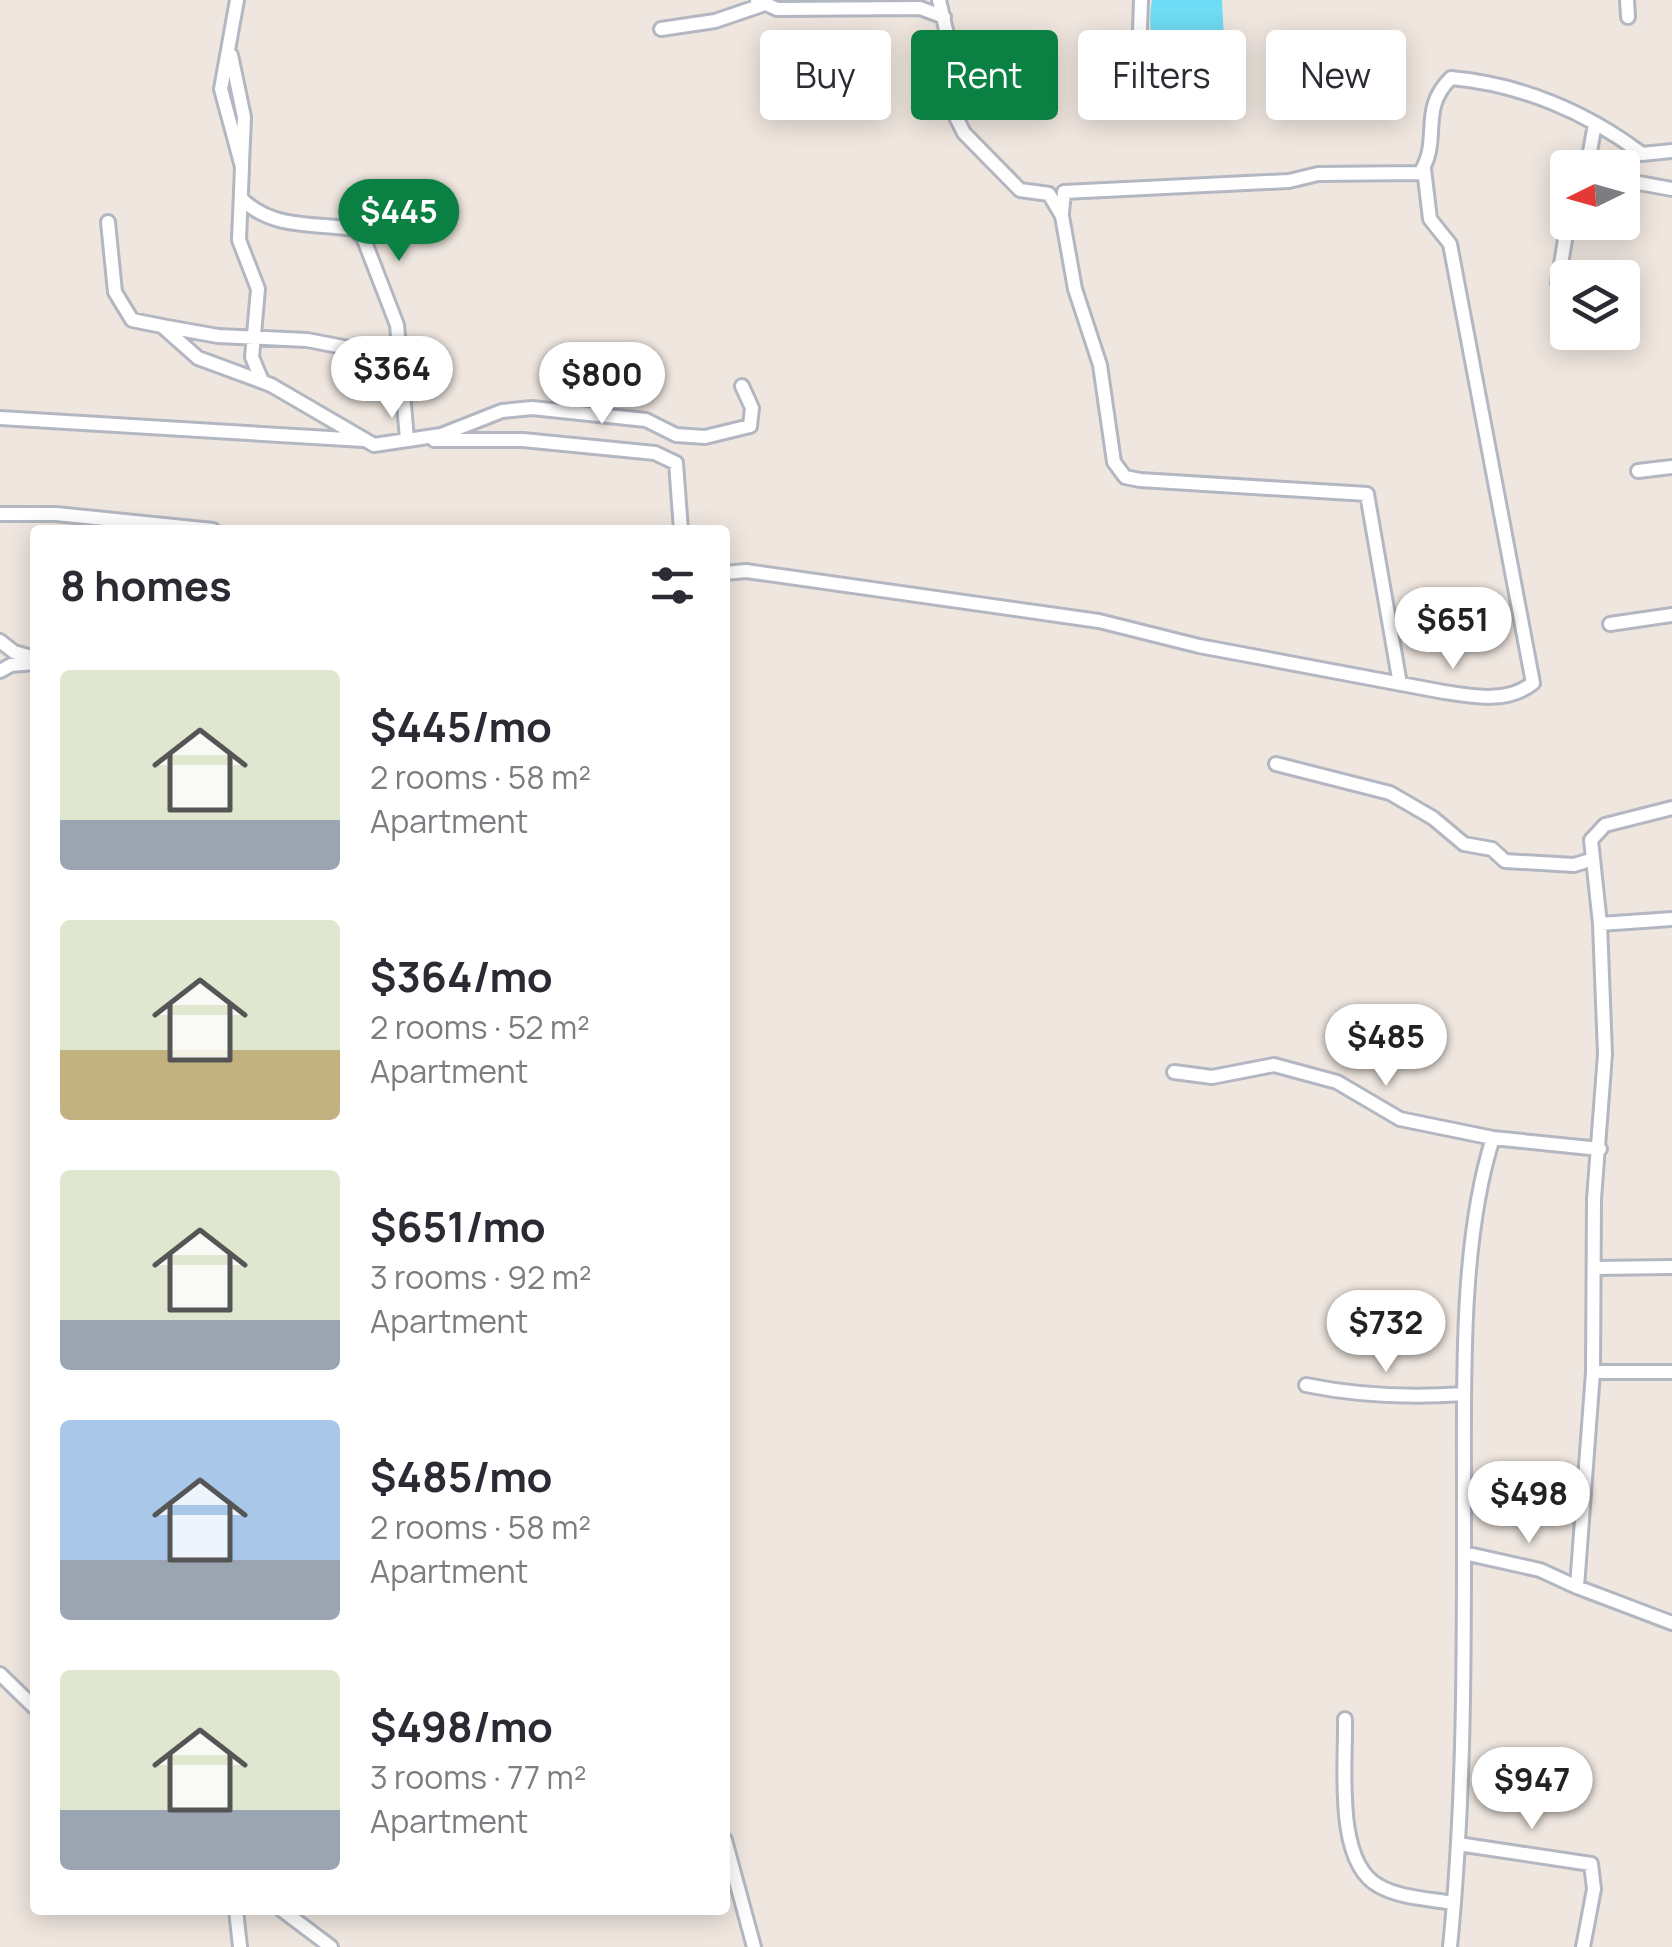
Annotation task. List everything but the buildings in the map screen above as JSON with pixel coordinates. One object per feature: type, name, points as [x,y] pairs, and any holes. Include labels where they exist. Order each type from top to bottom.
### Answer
[{"type":"street","points":[[237,0],[230,50],[244,118],[239,240],[258,290],[252,357],[262,381]]},
{"type":"street","points":[[939,0],[956,117],[964,133],[1020,190],[1050,194],[1289,181],[1318,174],[1399,175],[1424,168]]},
{"type":"street","points":[[1140,30],[1141,0]]},
{"type":"street","points":[[1627,0],[1628,17]]},
{"type":"street","points":[[661,29],[715,21],[760,2],[790,10],[920,8],[944,17]]},
{"type":"street","points":[[730,573],[746,571],[1099,621],[1199,646],[1400,684],[1474,697],[1518,695],[1533,683],[1450,244],[1430,220],[1424,168],[1434,94],[1451,78],[1525,89],[1596,124],[1642,154],[1672,151]]},
{"type":"street","points":[[1591,150],[1596,124]]},
{"type":"street","points":[[1640,183],[1672,189]]},
{"type":"street","points":[[1064,192],[1062,216],[1075,289],[1100,365],[1114,462],[1124,477],[1367,494],[1400,684]]},
{"type":"street","points":[[1050,194],[1062,216]]},
{"type":"street","points":[[240,198],[256,214],[271,221],[354,229],[362,237],[388,294],[401,351],[407,440]]},
{"type":"street","points":[[108,222],[116,292],[132,320],[218,336],[255,336],[359,350],[401,351]]},
{"type":"street","points":[[162,326],[198,358],[262,381],[374,444],[441,435],[502,411],[532,408],[646,420],[676,435],[705,437],[744,431],[753,419],[742,386]]},
{"type":"street","points":[[0,418],[366,440]]},
{"type":"street","points":[[423,438],[523,440],[654,454],[676,463],[681,525]]},
{"type":"street","points":[[1638,471],[1672,467]]},
{"type":"street","points":[[0,514],[56,514],[163,525]]},
{"type":"street","points":[[1610,624],[1672,615]]},
{"type":"street","points":[[0,641],[7,655]]},
{"type":"street","points":[[0,671],[30,661]]},
{"type":"street","points":[[1276,764],[1390,793],[1433,818],[1464,844],[1492,848],[1504,861],[1574,866],[1590,860]]},
{"type":"street","points":[[1577,1587],[1593,1372],[1594,1199],[1605,1054],[1600,924],[1590,860],[1591,840],[1605,825],[1672,808]]},
{"type":"street","points":[[1600,924],[1672,919]]},
{"type":"street","points":[[1174,1072],[1212,1077],[1264,1064],[1310,1072],[1337,1082],[1364,1102],[1400,1119],[1493,1138],[1600,1149]]},
{"type":"street","points":[[1450,1947],[1458,1844],[1464,1394],[1481,1176],[1493,1138]]},
{"type":"street","points":[[1594,1268],[1672,1267]]},
{"type":"street","points":[[1593,1372],[1672,1372]]},
{"type":"street","points":[[1306,1385],[1410,1398],[1464,1394]]},
{"type":"street","points":[[1464,1553],[1540,1570],[1672,1623]]},
{"type":"street","points":[[0,1674],[30,1703]]},
{"type":"street","points":[[1345,1719],[1348,1843],[1362,1870],[1374,1884],[1390,1891],[1454,1903]]},
{"type":"street","points":[[1458,1844],[1591,1864],[1594,1888],[1583,1947]]},
{"type":"street","points":[[730,1858],[754,1947]]},
{"type":"street","points":[[237,1915],[240,1947]]},
{"type":"street","points":[[289,1915],[331,1947]]},
{"type":"water","points":[[1152,0],[1222,0],[1224,30],[1151,30]]}]
